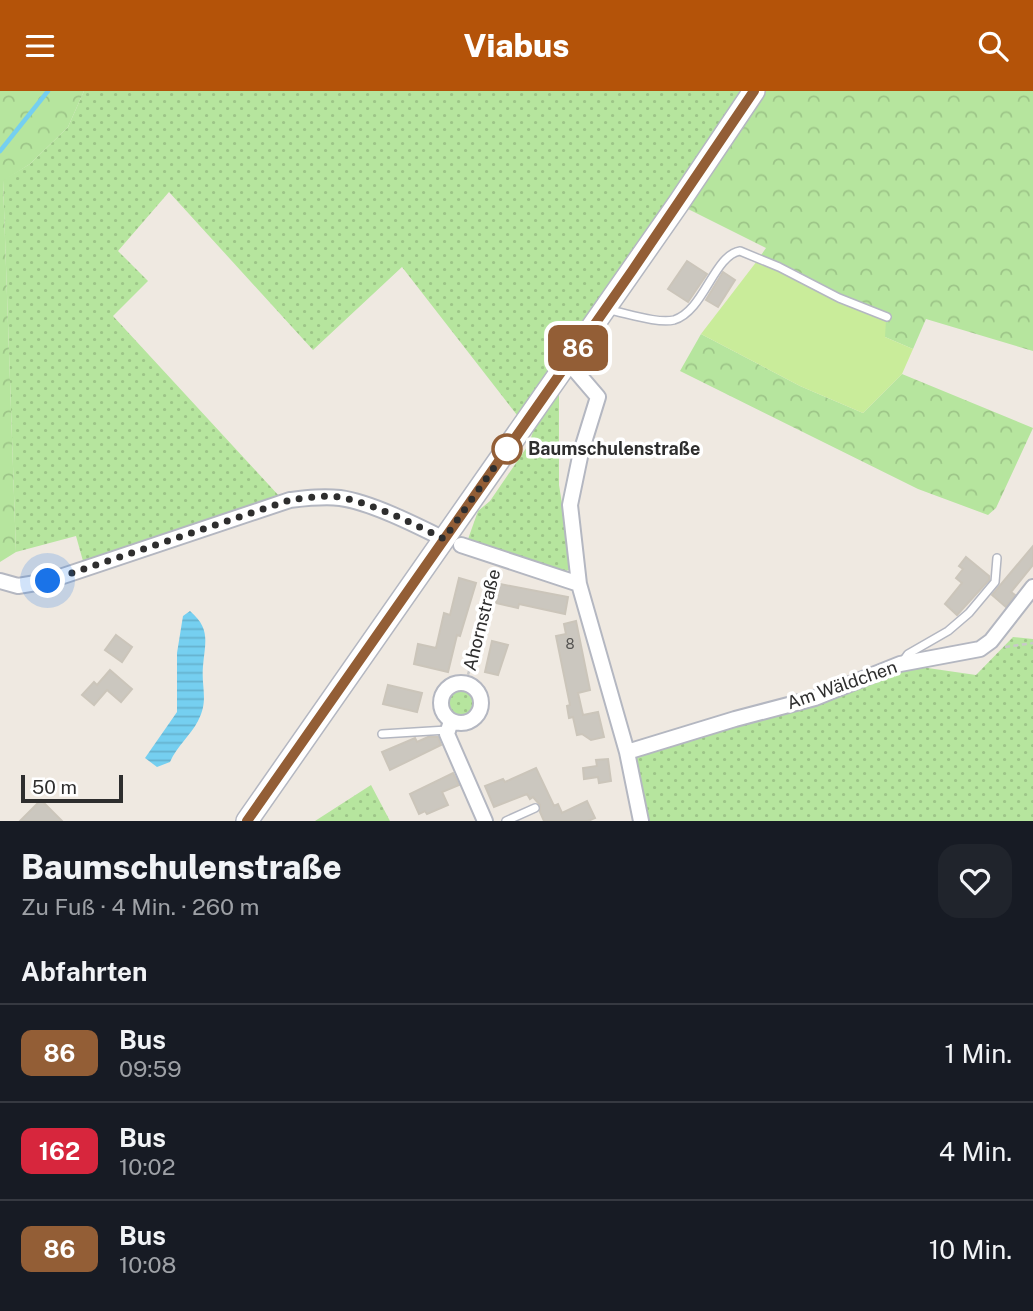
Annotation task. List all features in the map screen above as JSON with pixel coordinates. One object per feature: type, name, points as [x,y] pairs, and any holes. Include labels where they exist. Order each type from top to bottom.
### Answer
[{"type":"main road","points":[[247,821],[452,542],[568,362],[754,91]]},
{"type":"street","points":[[568,362],[598,397],[581,452],[570,505],[579,584],[627,752],[641,821]]},
{"type":"street","points":[[0,581],[18,586],[48,581],[290,500],[320,496],[343,498],[408,521],[452,542],[579,584]]},
{"type":"street","name":"Am Wäldchen","points":[[627,752],[815,698],[900,664],[980,649],[991,641],[1033,587]]},
{"type":"street","name":"Ahornstraße","points":[[449,726],[470,722],[478,715],[480,696],[475,688],[466,683],[454,684],[445,690],[440,701],[442,713],[449,726],[447,734],[485,821]]},
{"type":"lane","points":[[605,309],[648,318],[674,320],[696,303],[725,261],[734,251],[740,250],[839,298],[887,317]]},
{"type":"lane","points":[[900,664],[908,654],[948,632],[969,613],[995,582],[998,558]]},
{"type":"lane","points":[[382,734],[449,726]]},
{"type":"lane","points":[[506,821],[535,808]]},
{"type":"path","name":"Ahornstraße","points":[[466,683],[498,556]]},
{"type":"green space","points":[[0,91],[84,91],[68,127],[30,164],[3,181],[16,552],[0,562]]},
{"type":"green space","points":[[84,91],[745,91],[517,415],[402,267],[313,350],[169,192],[118,251],[148,281],[113,316],[280,497],[83,561],[76,536],[16,552],[3,180],[30,164],[68,127]]},
{"type":"green space","points":[[754,91],[1033,91],[1033,351],[926,319],[913,349],[885,337],[757,261],[766,248],[678,204]]},
{"type":"green space","points":[[757,261],[886,320],[885,337],[913,349],[902,374],[863,413],[800,386],[701,334]]},
{"type":"green space","points":[[701,334],[800,386],[863,413],[902,374],[1033,428],[996,508],[988,515],[918,489],[680,371]]},
{"type":"green space","points":[[559,390],[559,485],[571,560],[571,569],[561,573],[467,542],[478,511],[490,501],[529,444],[535,425]]},
{"type":"green space","points":[[1013,637],[1033,639],[1033,821],[641,821],[627,752],[900,664],[976,675]]},
{"type":"green space","points":[[461,689],[471,693],[475,703],[471,713],[461,717],[451,713],[447,703],[451,693]]},
{"type":"green space","points":[[371,785],[390,821],[315,821]]},
{"type":"water","points":[[190,611],[201,624],[205,636],[203,707],[195,726],[170,762],[157,767],[145,758],[177,712],[177,653],[183,616]]},
{"type":"building","points":[[687,261],[707,274],[688,302],[668,289]]},
{"type":"building","points":[[723,272],[735,280],[718,307],[706,300]]},
{"type":"building","points":[[1033,546],[1033,565],[1011,592],[1015,595],[1006,607],[992,595]]},
{"type":"building","points":[[966,557],[989,576],[989,580],[957,615],[945,604],[962,583],[956,578],[963,569],[959,566]]},
{"type":"building","points":[[459,578],[476,583],[460,636],[457,635],[448,672],[414,664],[418,644],[436,648],[444,613],[450,615]]},
{"type":"building","points":[[500,584],[568,597],[565,614],[519,604],[518,608],[496,603]]},
{"type":"building","points":[[576,621],[590,690],[578,693],[583,715],[598,712],[604,737],[591,740],[582,734],[577,735],[573,717],[569,718],[567,706],[570,705],[556,636],[566,634],[564,624]]},
{"type":"building","points":[[116,635],[132,647],[122,662],[105,650]]},
{"type":"building","points":[[492,641],[508,645],[498,675],[485,672]]},
{"type":"building","points":[[110,670],[132,689],[121,702],[107,690],[94,705],[82,695],[94,682],[97,685]]},
{"type":"building","points":[[388,685],[422,693],[417,712],[383,704]]},
{"type":"building","points":[[428,737],[438,737],[441,745],[390,770],[382,752],[415,738],[417,742]]},
{"type":"building","points":[[608,759],[611,781],[599,783],[598,777],[584,779],[583,768],[597,766],[596,760]]},
{"type":"building","points":[[536,768],[554,806],[558,804],[562,813],[587,801],[595,818],[588,821],[544,821],[540,805],[527,794],[494,807],[485,786],[503,779],[505,782]]},
{"type":"building","points":[[453,773],[459,785],[442,792],[448,805],[427,814],[425,811],[419,814],[410,794]]},
{"type":"building","points":[[41,800],[62,821],[20,821]]},
{"type":"waterway","points":[[0,151],[48,91]]},
{"type":"bus line","name":"86","points":[[247,821],[632,271],[754,91]]},
{"type":"place","name":"Baumschulenstraße","points":[[507,449]]},
{"type":"route","points":[[48,581],[290,500],[320,496],[343,498],[408,521],[444,539],[507,449]]}]
